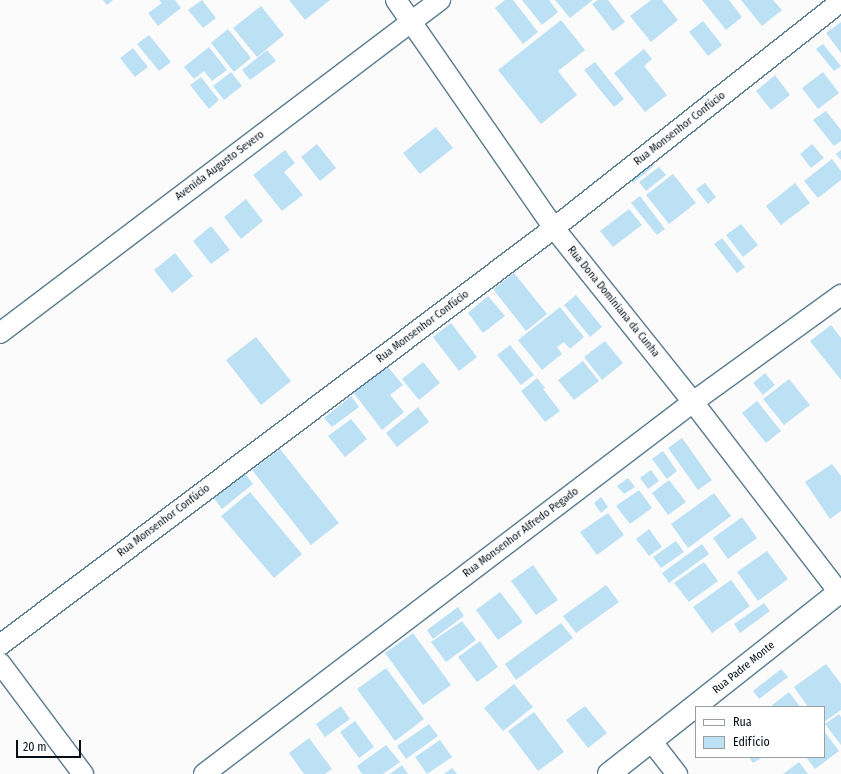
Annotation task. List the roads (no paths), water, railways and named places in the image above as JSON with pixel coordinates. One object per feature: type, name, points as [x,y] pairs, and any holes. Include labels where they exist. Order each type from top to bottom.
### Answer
[{"type":"street","name":"Rua Dona Dominiana da Cunha","points":[[396,0],[554,228],[693,402],[840,593]]},
{"type":"street","name":"Avenida Augusto Severo","points":[[0,333],[440,0]]},
{"type":"street","name":"Rua Monsenhor Confúcio","points":[[0,645],[554,228],[841,1]]},
{"type":"street","name":"Rua Monsenhor Alfredo Pegado","points":[[204,774],[693,402],[841,295]]},
{"type":"street","name":"Rua Padre Monte","points":[[697,706],[840,593]]},
{"type":"street","points":[[0,663],[83,774]]},
{"type":"street","name":"Rua Padre Monte","points":[[609,774],[695,708]]},
{"type":"street","points":[[652,742],[677,774]]}]
